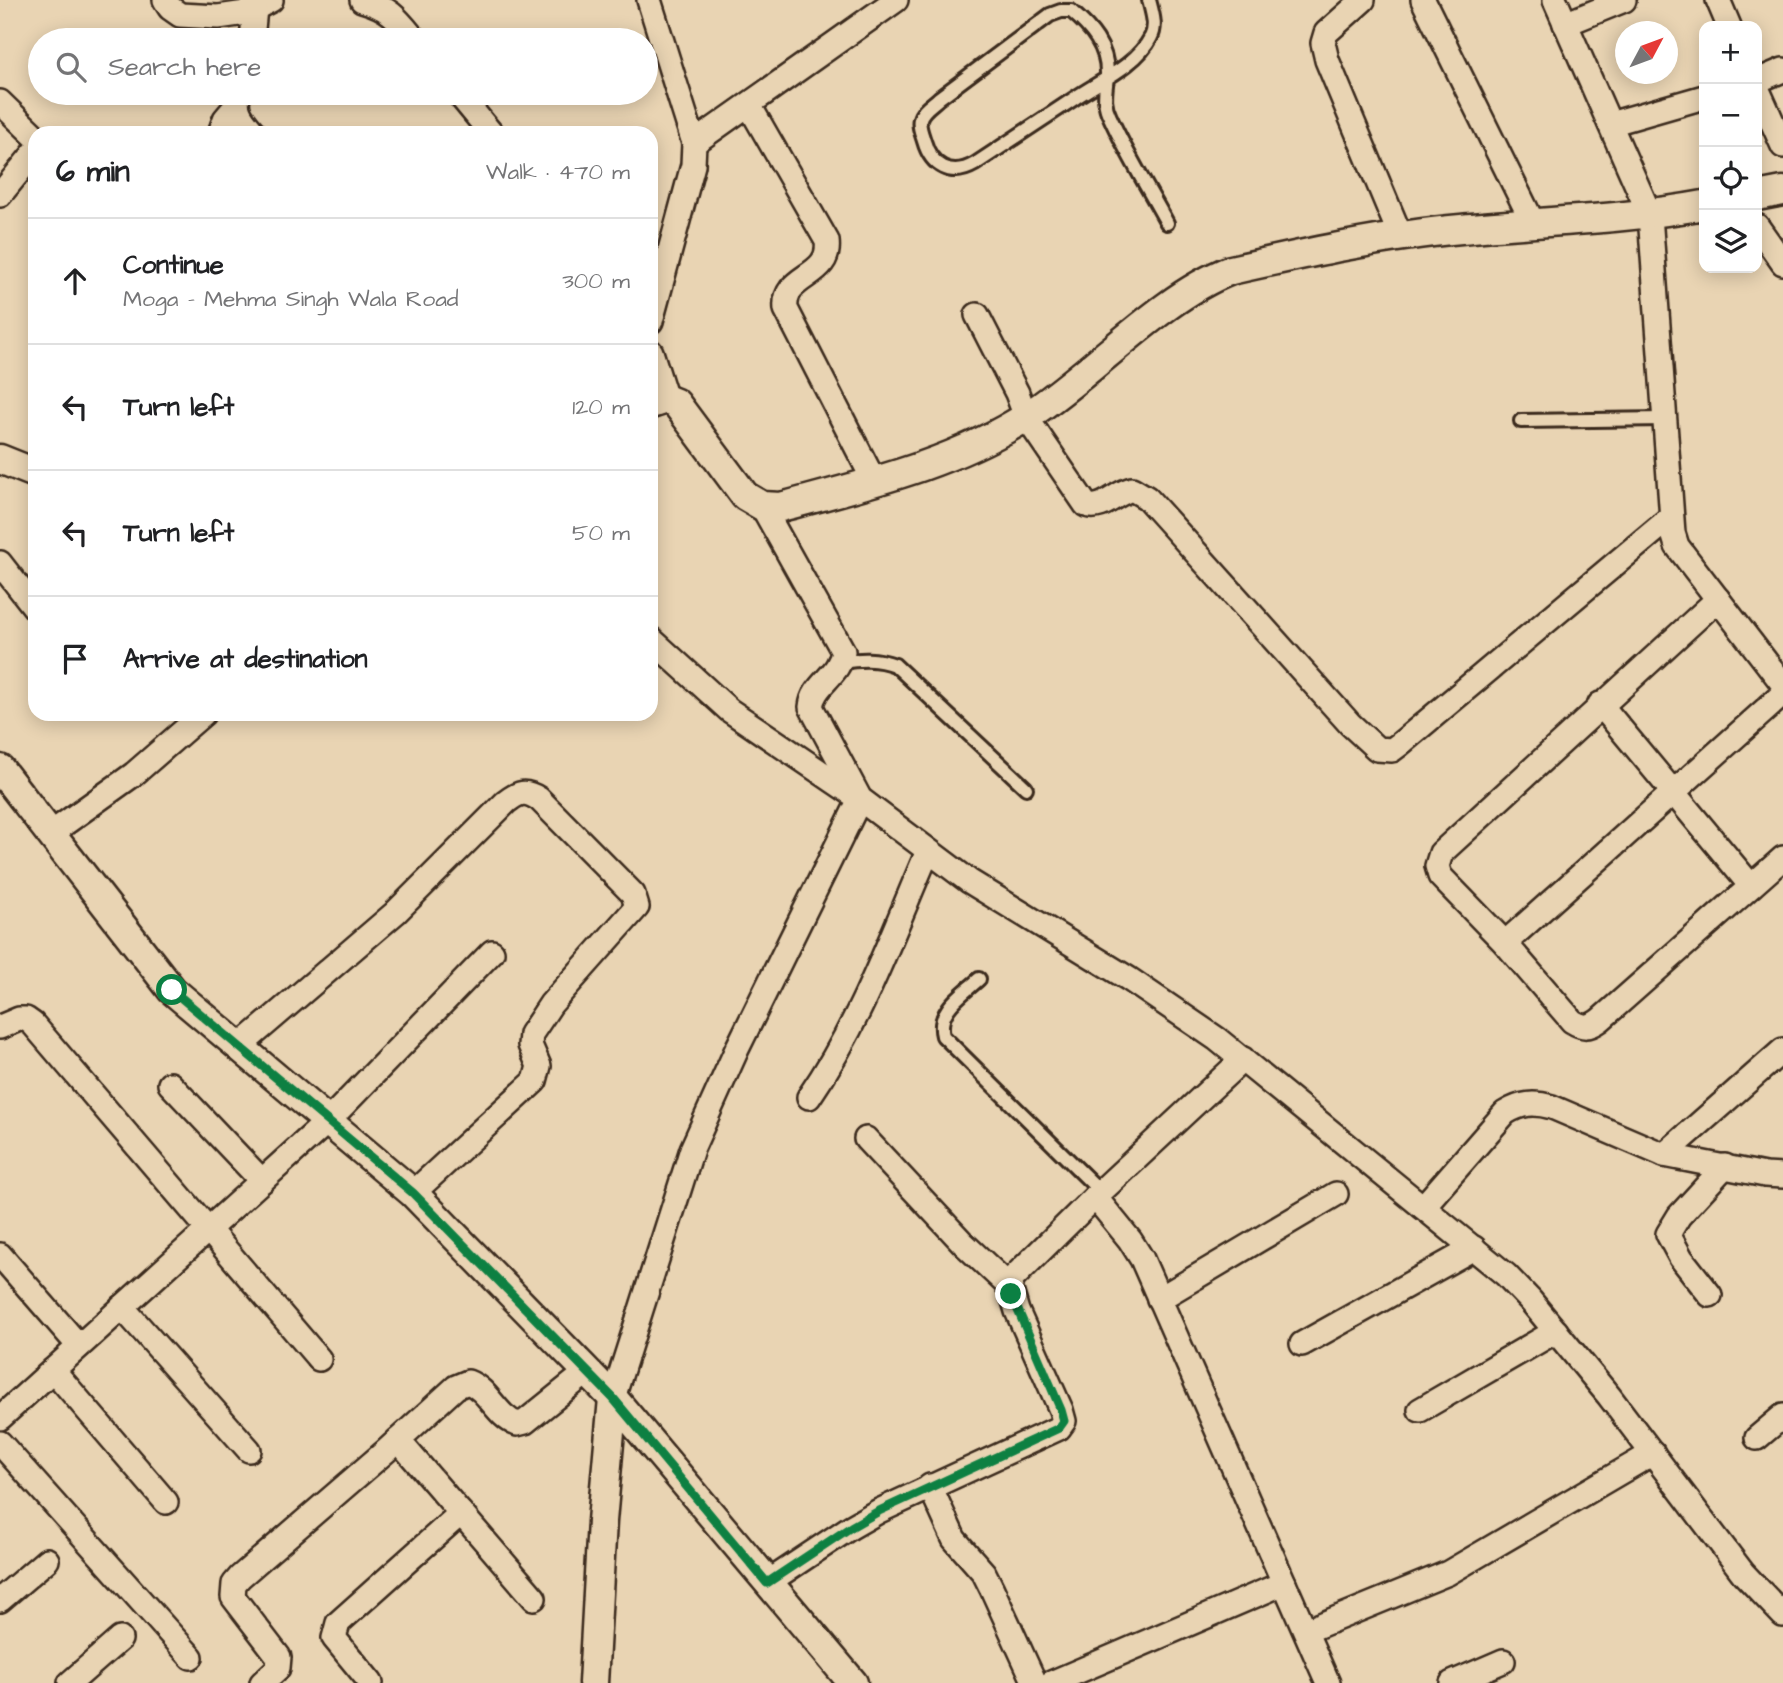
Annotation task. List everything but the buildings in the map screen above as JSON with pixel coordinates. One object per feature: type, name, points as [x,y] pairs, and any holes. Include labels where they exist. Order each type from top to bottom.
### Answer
[{"type":"street","points":[[165,0],[170,8],[180,15],[190,16],[218,17],[246,13],[263,4]]},
{"type":"street","points":[[649,0],[658,28]]},
{"type":"street","points":[[694,143],[896,0]]},
{"type":"street","points":[[1363,0],[1326,33],[1323,43],[1327,60],[1400,236]]},
{"type":"street","points":[[1423,0],[1534,225]]},
{"type":"street","points":[[1505,943],[1673,791],[1782,681],[1677,546],[1670,517],[1650,215],[1555,0]]},
{"type":"street","points":[[1565,24],[1624,0]]},
{"type":"street","points":[[1718,0],[1727,21]]},
{"type":"street","points":[[375,2],[392,13],[405,28]]},
{"type":"street","points":[[256,28],[263,4]]},
{"type":"street","points":[[658,29],[694,143],[692,165],[658,294]]},
{"type":"street","points":[[1762,79],[1783,70]]},
{"type":"street","points":[[1609,124],[1699,98]]},
{"type":"street","points":[[1762,99],[1783,146]]},
{"type":"street","points":[[0,102],[28,129]]},
{"type":"street","points":[[222,126],[234,105]]},
{"type":"street","points":[[239,105],[240,115],[249,126]]},
{"type":"street","points":[[468,105],[485,126]]},
{"type":"street","points":[[749,105],[827,241],[828,257],[822,265],[790,288],[785,298],[786,309],[874,481]]},
{"type":"street","points":[[0,195],[28,161]]},
{"type":"street","points":[[1762,195],[1783,191]]},
{"type":"street","points":[[658,401],[676,403],[745,496],[762,506],[781,507],[943,461],[1026,417],[1170,305],[1212,277],[1231,270],[1400,236],[1650,215],[1699,206]]},
{"type":"street","points":[[1762,233],[1783,263]]},
{"type":"street","points":[[977,315],[1017,393],[1026,417],[1086,505],[1094,508],[1101,506],[1132,489],[1147,498],[1350,724],[1377,749],[1392,750],[1401,744],[1670,517]]},
{"type":"street","points":[[0,458],[28,470]]},
{"type":"street","points":[[762,506],[842,651],[842,662],[812,697],[811,706],[860,799]]},
{"type":"street","points":[[0,564],[28,599]]},
{"type":"street","points":[[1718,599],[1600,704],[1535,768],[1441,853],[1437,858],[1440,876],[1505,943],[1572,1021],[1581,1027],[1591,1026],[1783,858]]},
{"type":"street","points":[[658,645],[729,710],[860,799],[969,881],[1129,979],[1243,1059],[1474,1248],[1530,1300],[1653,1453],[1743,1573],[1783,1615]]},
{"type":"street","points":[[1600,704],[1751,886]]},
{"type":"street","points":[[50,834],[134,774],[195,721]]},
{"type":"street","points":[[0,769],[172,990],[413,1193],[613,1398],[853,1683]]},
{"type":"street","points":[[240,1046],[395,913],[506,802],[522,792],[529,792],[539,799],[633,894],[637,907],[551,1004],[531,1034],[530,1045],[539,1066],[535,1081],[413,1193]]},
{"type":"street","points":[[593,1683],[602,1521],[613,1398],[692,1149],[737,1049],[860,799]]},
{"type":"street","points":[[809,1097],[831,1066],[853,1025],[929,851]]},
{"type":"street","points":[[0,1418],[328,1120],[492,952]]},
{"type":"street","points":[[0,1027],[19,1019],[26,1019],[33,1024],[319,1359]]},
{"type":"street","points":[[1664,1156],[1783,1050]]},
{"type":"street","points":[[1010,1287],[1022,1267],[1243,1059]]},
{"type":"street","points":[[170,1084],[261,1181]]},
{"type":"street","points":[[1423,1207],[1505,1113],[1518,1105],[1537,1103],[1664,1156],[1774,1175],[1783,1195]]},
{"type":"street","points":[[767,1583],[851,1527],[930,1486],[1048,1435],[1064,1421],[1017,1311],[1010,1287],[964,1244],[866,1139]]},
{"type":"street","points":[[1710,1295],[1681,1258],[1668,1234],[1679,1216],[1725,1166]]},
{"type":"street","points":[[1159,1299],[1336,1194]]},
{"type":"street","points":[[1098,1195],[1142,1259],[1328,1683]]},
{"type":"street","points":[[1302,1344],[1474,1248]]},
{"type":"street","points":[[0,1255],[79,1346]]},
{"type":"street","points":[[122,1307],[249,1450]]},
{"type":"street","points":[[1420,1410],[1556,1331]]},
{"type":"street","points":[[53,1370],[166,1502]]},
{"type":"street","points":[[262,1683],[278,1668],[279,1657],[238,1606],[233,1597],[234,1584],[462,1384],[468,1382],[475,1385],[502,1414],[517,1423],[525,1422],[587,1373]]},
{"type":"street","points":[[1757,1438],[1783,1416]]},
{"type":"street","points":[[398,1440],[534,1598]]},
{"type":"street","points":[[1,1447],[191,1657]]},
{"type":"street","points":[[1306,1631],[1448,1573],[1653,1453]]},
{"type":"street","points":[[930,1486],[954,1539],[984,1573],[1035,1683]]},
{"type":"street","points":[[371,1683],[334,1638],[338,1623],[461,1513]]},
{"type":"street","points":[[0,1600],[47,1560]]},
{"type":"street","points":[[1051,1683],[1284,1583]]},
{"type":"street","points":[[70,1683],[120,1639]]},
{"type":"street","points":[[1452,1683],[1503,1661]]},
{"type":"lane","points":[[1149,0],[1154,21],[1153,34],[1131,60],[1107,76],[963,171],[952,171],[933,160],[925,146],[920,128],[920,118],[925,110],[1051,16],[1061,11],[1071,11],[1092,31],[1106,56],[1107,76],[1104,95],[1109,117],[1167,223]]},
{"type":"lane","points":[[1521,421],[1664,419]]},
{"type":"lane","points":[[842,662],[867,659],[895,665],[1026,788]]},
{"type":"lane","points":[[979,979],[943,1014],[940,1026],[943,1036],[1098,1195]]},
{"type":"route","points":[[172,990],[413,1193],[613,1398],[767,1583],[879,1511],[1059,1428],[1064,1421],[1061,1410],[1011,1294]]}]
